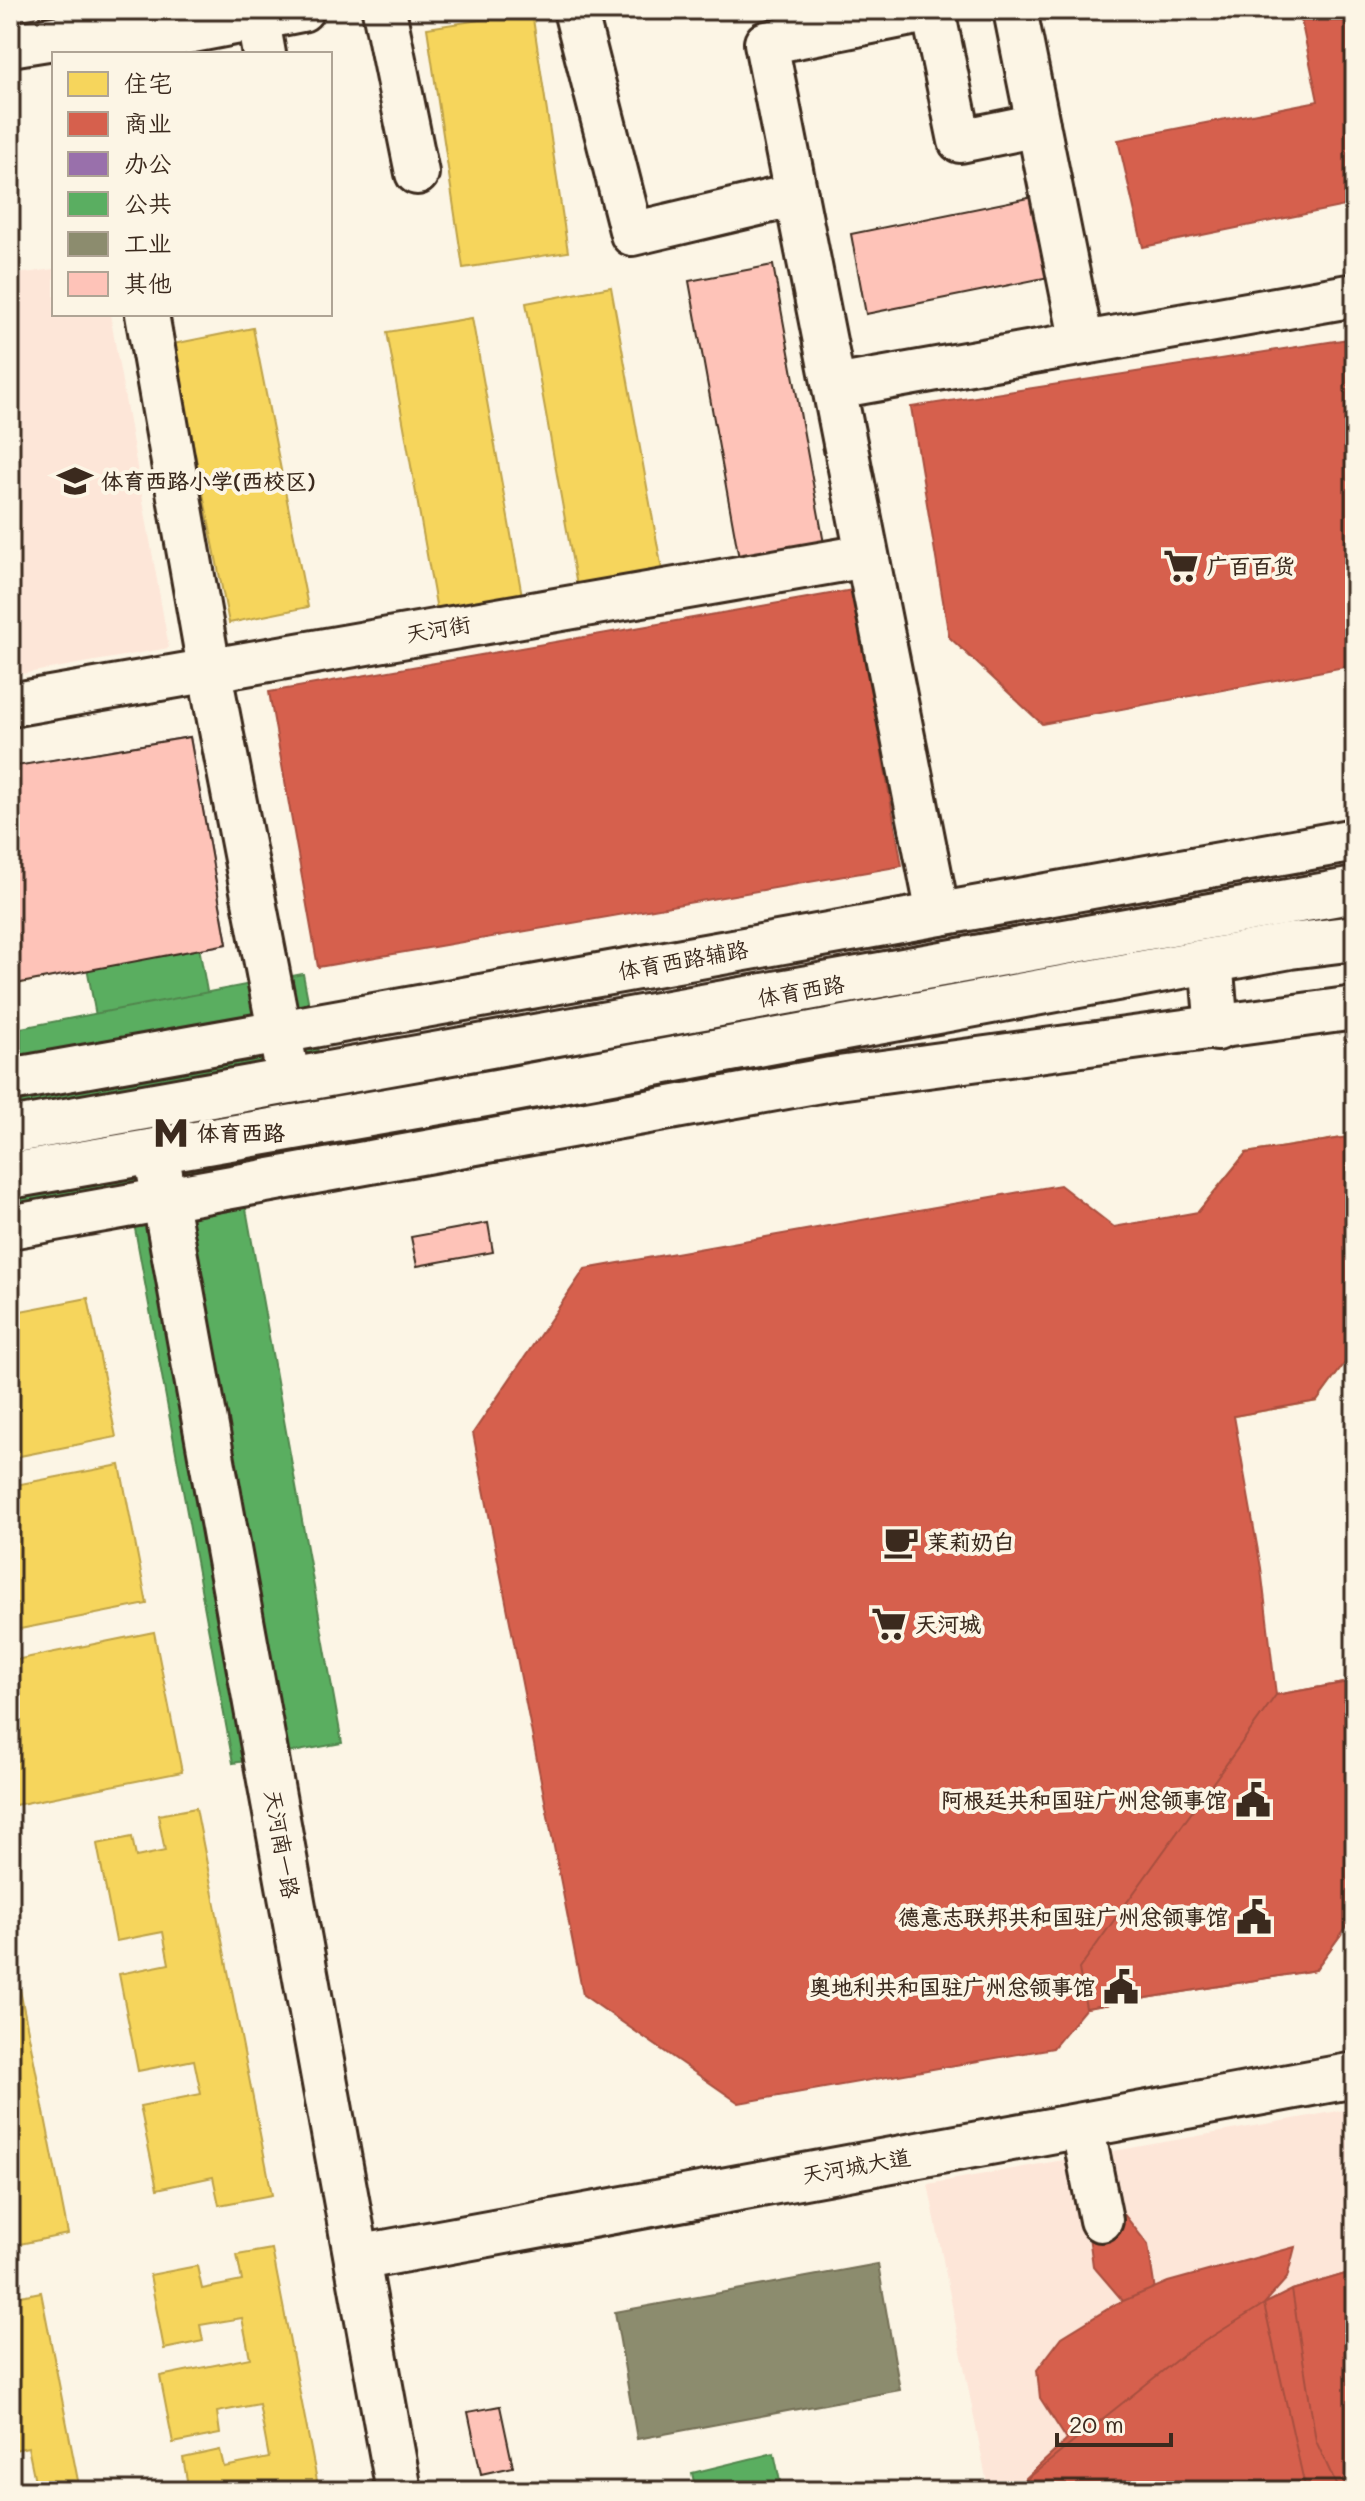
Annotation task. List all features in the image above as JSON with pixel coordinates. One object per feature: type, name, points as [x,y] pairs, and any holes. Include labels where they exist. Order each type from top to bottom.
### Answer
[{"type":"main road","name":"体育西路","points":[[10,1131],[1355,890]]},
{"type":"main road","name":"体育西路","points":[[10,1176],[1211,960],[1355,938]]},
{"type":"main road","name":"天河南一路","points":[[156,1152],[399,2491]]},
{"type":"main road","name":"天河城大道","points":[[357,2258],[1355,2075]]},
{"type":"street","points":[[123,10],[131,43],[302,10]]},
{"type":"street","points":[[256,10],[264,52]]},
{"type":"street","points":[[384,10],[417,173]]},
{"type":"street","points":[[575,10],[632,234],[796,195]]},
{"type":"street","points":[[938,914],[766,43],[933,10],[960,141],[1038,125]]},
{"type":"street","points":[[1015,10],[1082,343]]},
{"type":"street","points":[[10,45],[98,31],[102,52]]},
{"type":"street","points":[[835,387],[1355,295]]},
{"type":"street","points":[[147,316],[209,668],[289,1082]]},
{"type":"street","name":"天河街","points":[[10,705],[866,556]]},
{"type":"street","name":"体育西路辅路","points":[[10,1080],[1355,840]]},
{"type":"street","points":[[1211,960],[1217,1029]]},
{"type":"street","points":[[10,1227],[831,1079],[1355,1008]]},
{"type":"street","points":[[1082,2125],[1101,2220]]},
{"type":"shaded area","name":"体育西路小学(西校区)","points":[[52,269],[52,316],[110,316],[169,648],[10,676],[10,275]]},
{"type":"shaded area","points":[[1355,2108],[1355,2491],[950,2491],[987,2483],[928,2184]]},
{"type":"building: 住宅","points":[[532,12],[568,252],[463,268],[427,28]]},
{"type":"building: 住宅","points":[[611,287],[662,570],[577,586],[526,303]]},
{"type":"building: 住宅","points":[[472,318],[523,601],[438,616],[387,332]]},
{"type":"building: 住宅","points":[[253,328],[308,607],[229,623],[173,344]]},
{"type":"building: 住宅","points":[[10,767],[51,977],[10,985]]},
{"type":"building: 住宅","points":[[1355,1136],[1355,1349],[1317,1401],[1234,1416],[1198,1212],[1246,1153]]},
{"type":"building: 住宅","points":[[88,1298],[116,1437],[10,1458],[10,1313]]},
{"type":"building: 住宅","points":[[120,1465],[147,1604],[10,1631],[10,1486]]},
{"type":"building: 住宅","points":[[154,1632],[182,1772],[10,1806],[10,1661]]},
{"type":"building: 住宅","points":[[196,1808],[272,2195],[219,2205],[213,2177],[157,2189],[140,2106],[201,2094],[194,2060],[138,2071],[119,1974],[169,1964],[163,1932],[116,1941],[97,1844],[132,1837],[136,1857],[165,1851],[158,1815]]},
{"type":"building: 住宅","points":[[10,1939],[68,2234],[15,2245],[10,2219]]},
{"type":"building: 住宅","points":[[272,2249],[319,2491],[189,2491],[183,2458],[220,2450],[224,2467],[269,2458],[259,2404],[217,2412],[220,2434],[173,2443],[160,2376],[250,2358],[242,2318],[200,2325],[203,2341],[164,2349],[150,2275],[197,2266],[202,2289],[242,2281],[237,2255]]},
{"type":"building: 住宅","points":[[41,2292],[80,2491],[37,2491],[28,2447],[10,2451],[10,2403],[19,2401],[10,2361],[10,2298]]},
{"type":"building: 商业","points":[[1299,10],[1355,10],[1355,204],[1143,247],[1118,140],[1318,101]]},
{"type":"building: 商业","points":[[1355,338],[1355,665],[1042,724],[949,637],[911,407]]},
{"type":"building: 商业","points":[[853,590],[902,866],[318,967],[269,692]]},
{"type":"building: 商业","name":"天河城","points":[[1355,1136],[1355,1349],[1317,1401],[1234,1416],[1261,1568],[1276,1695],[1355,1681],[1355,1915],[1315,1970],[1086,2008],[1053,2048],[739,2103],[583,1995],[473,1433],[585,1269],[1060,1185],[1114,1227],[1198,1212],[1246,1153]]},
{"type":"building: 商业","points":[[1355,1681],[1355,1915],[1315,1970],[1086,2008],[1079,1969],[1276,1695]]},
{"type":"building: 商业","points":[[1120,2209],[1148,2245],[1156,2297],[1129,2308],[1093,2266],[1088,2228]]},
{"type":"building: 商业","points":[[1295,2247],[1287,2278],[1264,2304],[1292,2290],[1355,2271],[1355,2472],[1347,2475],[1335,2491],[1012,2491],[1067,2440],[1040,2398],[1037,2370],[1062,2337],[1116,2304],[1168,2282]]},
{"type":"building: 商业","points":[[1355,2271],[1355,2491],[1339,2491],[1316,2441],[1292,2290]]},
{"type":"building: 商业","points":[[1264,2304],[1306,2491],[1012,2491],[1184,2354]]},
{"type":"building: 办公","points":[[190,737],[227,944],[51,977],[12,767]]},
{"type":"building: 公共","name":"体育西路","points":[[199,947],[342,1743],[233,1763],[87,967]]},
{"type":"building: 公共","name":"体育西路","points":[[303,974],[337,1152],[10,1212],[10,1030]]},
{"type":"building: 公共","points":[[774,2453],[782,2491],[696,2491],[692,2473]]},
{"type":"building: 工业","points":[[878,2264],[900,2390],[637,2439],[615,2312]]},
{"type":"building: 其他","points":[[1033,197],[1049,277],[866,314],[851,234]]},
{"type":"building: 其他","points":[[773,265],[825,549],[740,564],[689,281]]},
{"type":"building: 其他","points":[[190,737],[227,944],[10,985],[10,767]]},
{"type":"building: 其他","points":[[488,1223],[493,1252],[417,1266],[411,1237]]},
{"type":"building: 其他","points":[[500,2406],[513,2467],[481,2474],[468,2412]]},
{"type":"place","name":"体育西路小学(西校区)","points":[[75,481]]},
{"type":"place","name":"广百百货","points":[[1181,566]]},
{"type":"place","name":"体育西路","points":[[171,1133]]},
{"type":"place","name":"茉莉奶白","points":[[901,1542]]},
{"type":"place","name":"天河城","points":[[889,1624]]},
{"type":"place","name":"阿根廷共和国驻广州总领事馆","points":[[1253,1800]]},
{"type":"place","name":"德意志联邦共和国驻广州总领事馆","points":[[1254,1917]]},
{"type":"place","name":"奥地利共和国驻广州总领事馆","points":[[1121,1987]]}]
